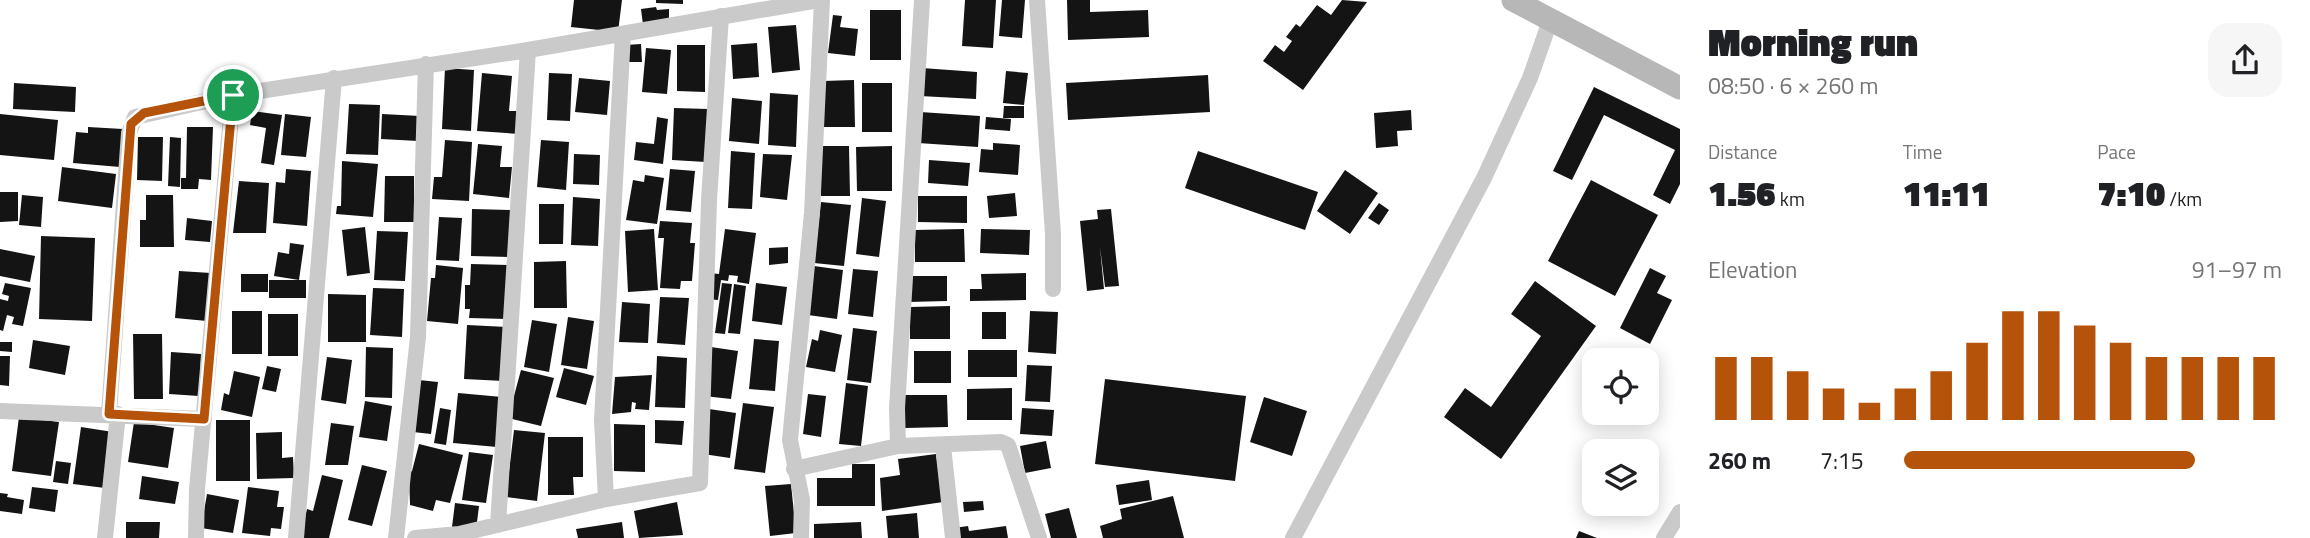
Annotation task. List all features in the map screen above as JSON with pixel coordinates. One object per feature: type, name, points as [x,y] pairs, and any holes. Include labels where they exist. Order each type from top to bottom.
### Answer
[{"type":"main road","points":[[1513,0],[1680,88]]},
{"type":"street","points":[[105,538],[131,124],[144,113],[334,78],[528,50],[821,0],[812,213],[790,440],[802,500],[801,538]]},
{"type":"street","points":[[898,446],[897,408],[922,0]]},
{"type":"street","points":[[1037,0],[1053,233],[1054,289]]},
{"type":"street","points":[[415,538],[459,534],[606,499],[700,483],[709,200],[720,16]]},
{"type":"street","points":[[1293,538],[1484,178],[1530,78],[1550,21]]},
{"type":"street","points":[[606,499],[602,420],[623,34]]},
{"type":"street","points":[[498,525],[528,50]]},
{"type":"street","points":[[396,538],[418,337],[426,64]]},
{"type":"street","points":[[296,538],[334,78]]},
{"type":"street","points":[[196,538],[233,95]]},
{"type":"street","points":[[0,411],[204,419]]},
{"type":"street","points":[[794,469],[898,446],[1001,442],[1008,444],[1039,538]]},
{"type":"street","points":[[943,446],[953,538]]},
{"type":"street","points":[[1664,538],[1680,512]]},
{"type":"building","points":[[574,0],[622,0],[618,32],[571,27]]},
{"type":"building","points":[[656,0],[683,0],[683,4],[656,3]]},
{"type":"building","points":[[965,0],[996,0],[993,48],[962,46]]},
{"type":"building","points":[[1002,0],[1025,0],[1022,38],[999,36]]},
{"type":"building","points":[[1067,0],[1090,0],[1090,12],[1148,10],[1149,37],[1068,40]]},
{"type":"building","points":[[1342,0],[1367,2],[1303,90],[1263,61],[1275,45],[1284,52],[1292,41],[1286,37],[1296,24],[1300,27],[1317,5],[1331,15]]},
{"type":"building","points":[[656,7],[657,10],[669,9],[669,19],[643,25],[641,9]]},
{"type":"building","points":[[870,10],[901,10],[901,60],[870,60]]},
{"type":"building","points":[[833,15],[842,16],[840,27],[858,29],[855,56],[828,53]]},
{"type":"building","points":[[796,25],[800,70],[772,73],[768,27]]},
{"type":"building","points":[[757,43],[759,77],[733,79],[731,45]]},
{"type":"building","points":[[641,44],[642,62],[626,62],[625,45]]},
{"type":"building","points":[[677,45],[705,45],[705,92],[677,91]]},
{"type":"building","points":[[646,48],[671,50],[667,94],[642,92]]},
{"type":"building","points":[[445,68],[474,70],[471,131],[442,129]]},
{"type":"building","points":[[922,68],[977,72],[976,99],[920,96]]},
{"type":"building","points":[[1006,71],[1028,73],[1024,105],[1003,103]]},
{"type":"building","points":[[482,73],[512,76],[509,111],[521,111],[519,134],[477,131]]},
{"type":"building","points":[[549,73],[572,74],[570,121],[547,120]]},
{"type":"building","points":[[1208,75],[1210,112],[1068,120],[1066,83]]},
{"type":"building","points":[[579,78],[610,81],[607,115],[575,112]]},
{"type":"building","points":[[854,80],[855,127],[823,127],[823,81]]},
{"type":"building","points":[[14,83],[76,87],[75,112],[13,109]]},
{"type":"building","points":[[862,83],[892,83],[892,132],[862,132]]},
{"type":"building","points":[[1594,87],[1680,129],[1680,184],[1670,204],[1653,195],[1675,150],[1604,115],[1572,180],[1553,171]]},
{"type":"building","points":[[770,93],[798,95],[796,147],[768,145]]},
{"type":"building","points":[[732,98],[762,101],[759,144],[729,141]]},
{"type":"building","points":[[349,104],[380,105],[378,155],[346,154]]},
{"type":"building","points":[[1004,106],[1024,106],[1024,118],[1003,118]]},
{"type":"building","points":[[674,108],[708,109],[706,162],[672,160]]},
{"type":"building","points":[[1411,110],[1412,130],[1397,131],[1398,146],[1376,148],[1374,113]]},
{"type":"building","points":[[252,111],[282,115],[274,165],[261,163],[266,128],[250,125]]},
{"type":"building","points":[[920,112],[980,116],[978,147],[918,143]]},
{"type":"building","points":[[0,114],[58,120],[54,160],[0,155]]},
{"type":"building","points":[[285,114],[311,117],[306,157],[281,155]]},
{"type":"building","points":[[382,114],[420,116],[418,141],[381,139]]},
{"type":"building","points":[[657,117],[668,119],[663,164],[634,160],[636,142],[654,144]]},
{"type":"building","points":[[986,117],[1011,119],[1010,131],[985,129]]},
{"type":"building","points":[[88,127],[123,129],[120,167],[73,163],[76,132],[88,133]]},
{"type":"building","points":[[187,127],[213,127],[211,180],[199,179],[198,189],[181,189],[181,178],[186,178]]},
{"type":"building","points":[[138,137],[163,137],[162,181],[137,180]]},
{"type":"building","points":[[170,137],[181,138],[180,187],[168,186]]},
{"type":"building","points":[[445,140],[472,142],[469,201],[432,199],[434,177],[442,177]]},
{"type":"building","points":[[541,140],[569,142],[566,190],[537,187]]},
{"type":"building","points":[[993,143],[1020,145],[1018,175],[979,172],[981,149],[993,150]]},
{"type":"building","points":[[478,144],[502,146],[500,167],[512,167],[509,198],[473,194]]},
{"type":"building","points":[[821,146],[849,146],[850,196],[821,196]]},
{"type":"building","points":[[892,146],[892,191],[857,191],[856,147]]},
{"type":"building","points":[[731,151],[755,153],[752,209],[728,208]]},
{"type":"building","points":[[1198,151],[1318,192],[1305,230],[1185,188]]},
{"type":"building","points":[[574,154],[600,155],[599,185],[573,184]]},
{"type":"building","points":[[763,154],[792,155],[787,200],[760,197]]},
{"type":"building","points":[[929,160],[970,163],[968,186],[928,183]]},
{"type":"building","points":[[342,161],[378,164],[373,217],[336,214],[337,206],[341,206]]},
{"type":"building","points":[[62,167],[116,174],[112,208],[58,201]]},
{"type":"building","points":[[286,169],[311,171],[307,226],[273,223],[276,182],[285,183]]},
{"type":"building","points":[[670,169],[695,171],[691,212],[666,210]]},
{"type":"building","points":[[1345,170],[1378,193],[1350,234],[1317,211]]},
{"type":"building","points":[[645,175],[664,178],[657,224],[626,220],[633,180],[644,182]]},
{"type":"building","points":[[385,176],[414,176],[414,222],[384,222]]},
{"type":"building","points":[[1591,180],[1658,215],[1615,296],[1548,261]]},
{"type":"building","points":[[239,181],[269,183],[266,233],[233,233]]},
{"type":"building","points":[[0,192],[18,192],[18,221],[0,222]]},
{"type":"building","points":[[1015,193],[1017,216],[989,218],[987,196]]},
{"type":"building","points":[[22,195],[43,197],[41,227],[19,225]]},
{"type":"building","points":[[146,195],[173,195],[174,247],[140,247],[140,220],[146,220]]},
{"type":"building","points":[[918,196],[967,196],[967,223],[918,222]]},
{"type":"building","points":[[573,197],[600,199],[598,246],[571,245]]},
{"type":"building","points":[[862,198],[886,201],[879,257],[856,254]]},
{"type":"building","points":[[821,202],[851,205],[844,266],[814,263]]},
{"type":"building","points":[[1379,203],[1389,210],[1379,225],[1368,218]]},
{"type":"building","points":[[539,204],[564,204],[563,244],[539,244]]},
{"type":"building","points":[[472,209],[513,210],[511,257],[471,256]]},
{"type":"building","points":[[1111,209],[1119,286],[1105,287],[1100,247],[1104,289],[1087,291],[1080,221],[1098,219],[1097,210]]},
{"type":"building","points":[[439,217],[462,218],[459,261],[436,260]]},
{"type":"building","points":[[187,218],[212,221],[210,242],[185,240]]},
{"type":"building","points":[[660,221],[692,223],[690,243],[695,243],[692,281],[681,281],[680,289],[660,288],[664,238],[658,238]]},
{"type":"building","points":[[365,227],[370,273],[347,276],[342,230]]},
{"type":"building","points":[[654,229],[658,290],[628,292],[625,231]]},
{"type":"building","points":[[725,229],[756,233],[749,284],[737,282],[738,276],[729,275],[728,281],[721,280],[718,300],[707,299],[710,273],[719,274]]},
{"type":"building","points":[[964,229],[965,262],[915,262],[915,230]]},
{"type":"building","points":[[981,229],[1030,230],[1029,255],[980,253]]},
{"type":"building","points":[[377,231],[408,232],[405,281],[374,280]]},
{"type":"building","points":[[41,236],[95,238],[92,321],[39,319]]},
{"type":"building","points":[[290,243],[304,245],[299,280],[274,276],[278,252],[289,254]]},
{"type":"building","points":[[788,247],[788,263],[769,265],[769,248]]},
{"type":"building","points":[[0,249],[35,256],[30,282],[0,276]]},
{"type":"building","points":[[566,261],[567,308],[534,308],[534,262]]},
{"type":"building","points":[[471,264],[508,265],[507,319],[469,318],[470,309],[465,309],[465,285],[470,285]]},
{"type":"building","points":[[436,265],[463,268],[458,324],[427,321],[431,278],[435,278]]},
{"type":"building","points":[[814,266],[843,270],[837,319],[808,315]]},
{"type":"building","points":[[1650,268],[1666,276],[1657,293],[1672,300],[1650,344],[1620,328]]},
{"type":"building","points":[[853,269],[878,271],[873,317],[848,314]]},
{"type":"building","points":[[179,271],[211,273],[207,321],[175,318]]},
{"type":"building","points":[[1026,273],[1026,300],[970,301],[970,289],[982,289],[981,274]]},
{"type":"building","points":[[241,274],[268,274],[268,292],[241,292]]},
{"type":"building","points":[[908,276],[947,276],[947,301],[908,302]]},
{"type":"building","points":[[269,280],[306,280],[306,298],[269,298]]},
{"type":"building","points":[[1535,281],[1596,326],[1501,459],[1444,417],[1465,388],[1491,407],[1541,336],[1511,314]]},
{"type":"building","points":[[5,283],[31,288],[23,326],[12,324],[14,317],[7,315],[3,331],[0,330],[0,299],[8,301],[9,296],[2,294]]},
{"type":"building","points":[[722,283],[732,284],[725,334],[715,333]]},
{"type":"building","points":[[756,283],[787,287],[782,325],[752,321]]},
{"type":"building","points":[[734,284],[746,286],[740,334],[728,333]]},
{"type":"building","points":[[373,288],[404,289],[402,337],[370,335]]},
{"type":"building","points":[[328,294],[366,295],[366,342],[328,342]]},
{"type":"building","points":[[660,297],[689,298],[685,345],[657,343]]},
{"type":"building","points":[[622,302],[650,304],[648,343],[619,342]]},
{"type":"building","points":[[950,306],[950,339],[910,339],[910,307]]},
{"type":"building","points":[[232,311],[262,311],[262,354],[232,354]]},
{"type":"building","points":[[1030,311],[1058,312],[1056,354],[1028,352]]},
{"type":"building","points":[[982,312],[1006,312],[1006,339],[982,339]]},
{"type":"building","points":[[268,314],[298,314],[298,356],[268,356]]},
{"type":"building","points":[[568,317],[594,321],[587,369],[561,365]]},
{"type":"building","points":[[532,320],[557,324],[549,372],[524,367]]},
{"type":"building","points":[[467,325],[507,327],[504,381],[464,379]]},
{"type":"building","points":[[853,328],[877,331],[871,383],[847,380]]},
{"type":"building","points":[[820,330],[842,335],[835,372],[806,367],[812,339],[818,341]]},
{"type":"building","points":[[133,334],[162,334],[163,399],[134,399]]},
{"type":"building","points":[[754,339],[779,341],[775,391],[749,389]]},
{"type":"building","points":[[33,340],[70,346],[65,375],[29,368]]},
{"type":"building","points":[[0,342],[12,342],[12,352],[0,351]]},
{"type":"building","points":[[366,347],[393,348],[392,398],[365,397]]},
{"type":"building","points":[[711,347],[738,351],[731,399],[704,396]]},
{"type":"building","points":[[968,350],[1017,350],[1017,377],[968,377]]},
{"type":"building","points":[[914,351],[951,351],[951,383],[914,383]]},
{"type":"building","points":[[171,352],[201,354],[199,396],[169,394]]},
{"type":"building","points":[[0,356],[10,356],[9,386],[0,385]]},
{"type":"building","points":[[657,356],[687,358],[685,408],[655,407]]},
{"type":"building","points":[[327,357],[352,360],[346,404],[321,400]]},
{"type":"building","points":[[1027,365],[1052,366],[1050,402],[1025,401]]},
{"type":"building","points":[[267,366],[281,369],[276,392],[262,389]]},
{"type":"building","points":[[564,368],[594,376],[586,405],[556,397]]},
{"type":"building","points":[[521,370],[554,378],[541,426],[508,418]]},
{"type":"building","points":[[234,371],[260,377],[252,417],[221,410],[224,393],[229,395]]},
{"type":"building","points":[[652,375],[649,410],[635,409],[636,403],[632,402],[631,412],[612,414],[615,377]]},
{"type":"building","points":[[1105,379],[1246,396],[1235,481],[1095,464]]},
{"type":"building","points":[[419,380],[438,382],[431,434],[413,432]]},
{"type":"building","points":[[846,383],[868,386],[861,446],[839,444]]},
{"type":"building","points":[[1012,388],[1012,420],[967,420],[967,389]]},
{"type":"building","points":[[458,393],[502,397],[497,447],[453,443]]},
{"type":"building","points":[[808,394],[826,396],[821,437],[803,434]]},
{"type":"building","points":[[905,395],[947,395],[948,427],[905,428]]},
{"type":"building","points":[[1264,397],[1307,411],[1292,456],[1250,442]]},
{"type":"building","points":[[365,401],[392,406],[387,441],[359,437]]},
{"type":"building","points":[[743,403],[774,407],[765,473],[734,469]]},
{"type":"building","points":[[440,408],[451,410],[446,445],[434,443]]},
{"type":"building","points":[[1022,408],[1054,410],[1052,436],[1020,434]]},
{"type":"building","points":[[709,409],[736,413],[730,458],[703,454]]},
{"type":"building","points":[[19,417],[59,422],[51,476],[12,471]]},
{"type":"building","points":[[216,420],[250,420],[250,481],[216,481]]},
{"type":"building","points":[[655,420],[684,421],[682,445],[655,443]]},
{"type":"building","points":[[134,422],[174,428],[168,468],[128,462]]},
{"type":"building","points":[[331,423],[354,426],[348,465],[325,465]]},
{"type":"building","points":[[614,424],[645,425],[645,472],[614,471]]},
{"type":"building","points":[[81,427],[113,432],[105,488],[73,484]]},
{"type":"building","points":[[514,430],[545,433],[537,501],[506,497]]},
{"type":"building","points":[[282,432],[282,458],[293,457],[294,478],[257,479],[256,433]]},
{"type":"building","points":[[548,437],[583,437],[583,477],[573,477],[574,495],[548,495]]},
{"type":"building","points":[[1046,441],[1051,468],[1025,473],[1020,446]]},
{"type":"building","points":[[419,444],[463,455],[450,503],[436,500],[433,511],[410,505],[409,473],[412,471]]},
{"type":"building","points":[[469,452],[493,455],[486,503],[462,500]]},
{"type":"building","points":[[936,454],[943,502],[882,511],[880,478],[900,475],[898,459]]},
{"type":"building","points":[[56,461],[71,463],[68,484],[53,482]]},
{"type":"building","points":[[852,464],[875,464],[875,506],[817,506],[817,478],[852,478]]},
{"type":"building","points":[[362,465],[387,471],[372,526],[348,520]]},
{"type":"building","points":[[322,475],[343,480],[329,538],[300,538],[307,509],[313,511]]},
{"type":"building","points":[[142,476],[179,482],[175,504],[139,499]]},
{"type":"building","points":[[1149,480],[1152,500],[1119,505],[1116,485]]},
{"type":"building","points":[[791,484],[796,533],[770,536],[765,486]]},
{"type":"building","points":[[32,487],[58,490],[55,512],[29,508]]},
{"type":"building","points":[[248,487],[279,491],[277,507],[284,507],[281,529],[271,528],[270,536],[242,533]]},
{"type":"building","points":[[0,493],[24,500],[22,514],[0,511]]},
{"type":"building","points":[[207,494],[239,500],[233,533],[201,528]]},
{"type":"building","points":[[1173,496],[1184,538],[1103,538],[1100,526],[1122,519],[1120,509]]},
{"type":"building","points":[[983,501],[984,510],[964,512],[963,502]]},
{"type":"building","points":[[677,502],[683,535],[639,538],[634,511]]},
{"type":"building","points":[[455,503],[479,506],[476,530],[452,527]]},
{"type":"building","points":[[1069,508],[1077,538],[1051,538],[1045,514]]},
{"type":"building","points":[[917,513],[919,538],[888,538],[886,516]]},
{"type":"building","points":[[126,522],[160,522],[159,538],[126,538]]},
{"type":"building","points":[[622,522],[624,538],[578,538],[576,529]]},
{"type":"building","points":[[861,522],[862,538],[814,538],[814,524]]},
{"type":"building","points":[[968,526],[969,531],[1006,526],[1008,538],[955,538],[954,528]]},
{"type":"building","points":[[1579,531],[1597,538],[1576,538]]},
{"type":"route","points":[[233,95],[204,419],[109,414],[131,124],[135,117],[144,113],[233,95]]}]
